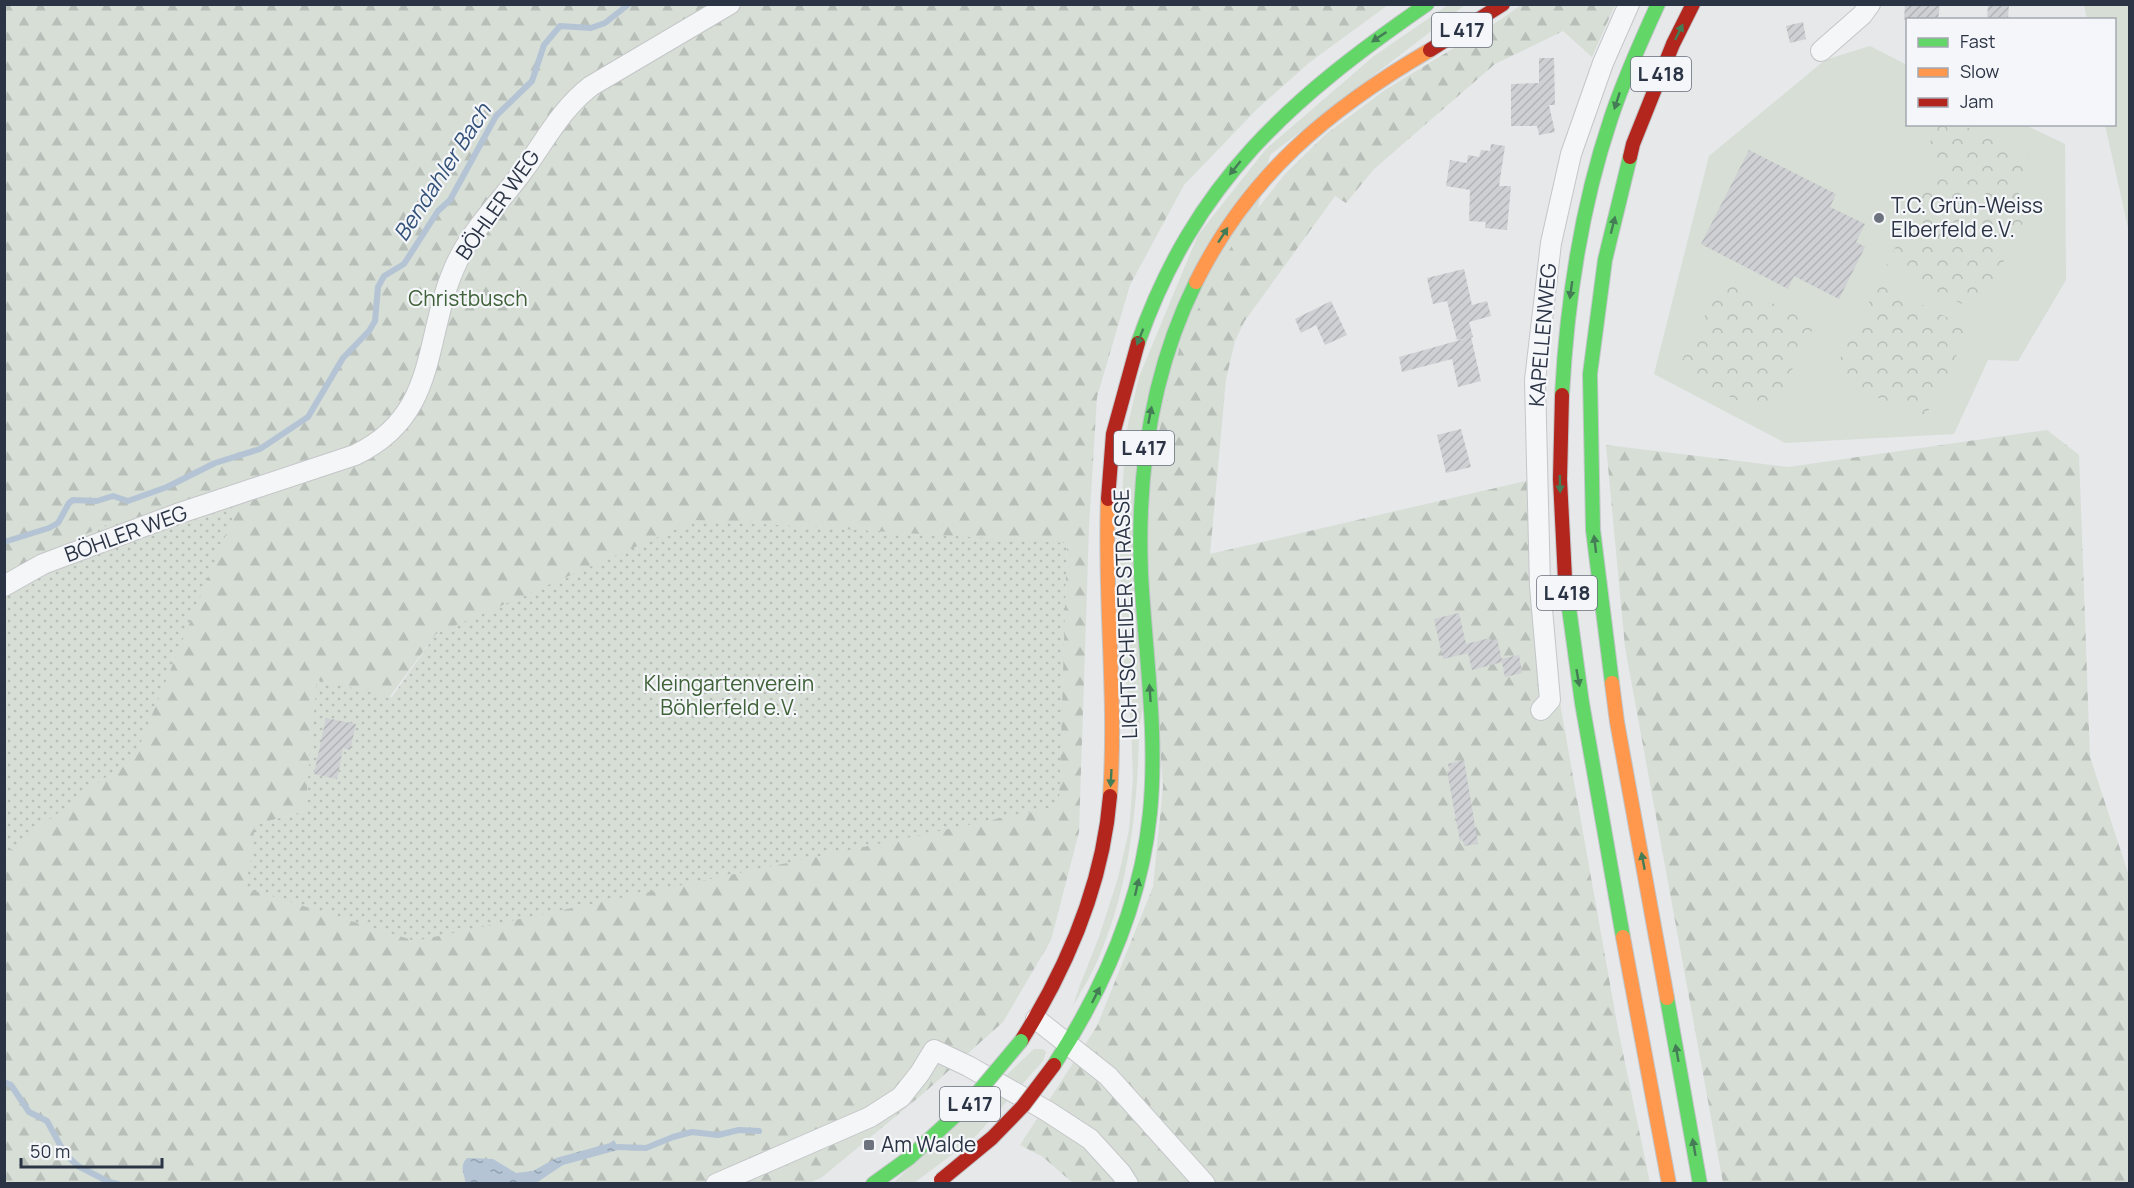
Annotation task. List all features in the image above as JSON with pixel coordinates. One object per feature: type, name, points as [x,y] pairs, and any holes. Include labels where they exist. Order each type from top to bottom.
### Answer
[{"type":"main road","name":"LICHTSCHEIDER STRASSE","points":[[873,1184],[909,1158],[966,1108],[1021,1041],[1036,1019],[1075,945],[1097,878],[1110,801],[1113,750],[1107,521],[1112,439],[1132,360],[1158,290],[1177,250],[1209,200],[1272,125],[1341,65],[1427,4]]},
{"type":"main road","name":"LICHTSCHEIDER STRASSE","points":[[939,1182],[992,1138],[1023,1106],[1068,1045],[1086,1016],[1117,949],[1136,894],[1150,814],[1153,768],[1152,715],[1141,572],[1140,489],[1144,446],[1155,389],[1182,314],[1214,249],[1230,225],[1264,180],[1295,147],[1329,117],[1373,84],[1503,4]]},
{"type":"main road","name":"L 418","points":[[1658,4],[1622,83],[1604,140],[1579,235],[1562,355],[1560,448],[1562,545],[1576,664],[1669,1184]]},
{"type":"main road","name":"L 418","points":[[1692,4],[1673,44],[1633,144],[1605,260],[1590,374],[1593,530],[1617,722],[1701,1184]]},
{"type":"street","name":"BÖHLER WEG","points":[[4,586],[43,564],[177,514],[355,455],[374,446],[407,413],[417,396],[441,305],[458,260],[482,223],[524,170],[558,118],[577,97],[591,86],[730,4]]},
{"type":"street","name":"KAPELLENWEG","points":[[1541,710],[1550,699],[1540,586],[1535,380],[1551,243],[1571,154],[1603,63],[1629,4]]},
{"type":"street","points":[[1821,51],[1862,15],[1870,4]]},
{"type":"street","points":[[1036,1019],[1108,1076],[1205,1184]]},
{"type":"street","points":[[716,1184],[870,1117],[900,1097],[920,1073],[934,1050],[1008,1089],[1090,1139],[1128,1184]]},
{"type":"green space","name":"Christbusch","points":[[5,5],[1388,5],[1310,62],[1258,108],[1184,185],[1130,285],[1097,397],[1089,527],[1079,832],[1051,940],[1003,1022],[925,1092],[821,1178],[808,1183],[5,1183],[5,858],[12,848],[103,526],[5,574]],"holes":[[[1067,543],[1058,806],[255,825],[305,811],[436,634]]]},
{"type":"green space","points":[[1448,5],[1465,5],[1270,155],[1139,726],[1137,785],[1125,873],[1110,929],[1090,976],[1073,1006],[1118,878],[1129,830],[1133,779],[1131,722],[1124,665],[1119,545],[1126,433],[1139,377],[1198,235],[1266,149],[1374,56]]},
{"type":"green space","points":[[1521,5],[1615,5],[1592,57],[1563,31],[1495,64],[1374,169],[1346,203],[1335,196],[1244,322],[1235,341],[1226,379],[1210,554],[1530,480],[1561,709],[1618,1029],[1650,1183],[1073,1183],[1043,1157],[1020,1145],[1097,1026],[1153,887],[1163,787],[1151,616],[1153,457],[1181,341],[1239,232],[1285,174],[1326,134],[1385,90]]},
{"type":"green space","points":[[2084,5],[2129,5],[2129,232],[2105,126],[2116,126],[2116,18],[2087,18]]},
{"type":"green space","name":"T.C. Grün-Weiss Elberfeld e.V.","points":[[1870,46],[1906,64],[1906,126],[2027,126],[2065,144],[2066,280],[2018,361],[1988,360],[1954,434],[1785,443],[1654,374],[1709,156],[1825,60]]},
{"type":"green space","points":[[1938,126],[1965,126],[2035,161],[2012,207],[1920,161]]},
{"type":"green space","points":[[1933,174],[2024,221],[1978,312],[1886,266]]},
{"type":"green space","points":[[1724,278],[1815,325],[1768,416],[1677,370]]},
{"type":"green space","points":[[1879,283],[1970,329],[1923,421],[1832,374]]},
{"type":"green space","points":[[2047,430],[2079,455],[2090,757],[2129,876],[2129,1183],[1723,1183],[1625,647],[1606,445],[1788,467]]},
{"type":"green space","points":[[244,490],[136,754],[12,848],[5,858],[5,574],[103,526]]},
{"type":"green space","name":"Kleingartenverein Böhlerfeld e.V.","points":[[697,520],[1067,543],[1059,806],[415,941],[246,888],[255,825],[305,811],[317,680],[392,697],[436,634]]},
{"type":"green space","points":[[1034,1049],[1043,1049],[1046,1052],[1043,1061],[974,1138],[914,1183],[892,1184]]},
{"type":"water","points":[[614,1140],[618,1150],[563,1165],[536,1183],[466,1183],[463,1173],[463,1164],[467,1158],[493,1159],[516,1173],[533,1171],[556,1158]]},
{"type":"building","points":[[1905,4],[1940,4],[1938,18],[1906,18],[1904,20]]},
{"type":"building","points":[[1988,4],[2009,4],[2008,18],[1987,18]]},
{"type":"building","points":[[1803,22],[1806,39],[1790,43],[1786,26]]},
{"type":"building","points":[[1539,58],[1554,58],[1555,105],[1549,105],[1555,132],[1539,135],[1537,126],[1511,126],[1511,84],[1539,83]]},
{"type":"building","points":[[1491,144],[1505,146],[1499,186],[1511,186],[1507,230],[1485,228],[1486,222],[1469,221],[1470,190],[1446,186],[1450,160],[1467,163],[1468,155],[1479,157],[1481,150],[1490,151]]},
{"type":"building","points":[[1749,150],[1836,194],[1830,207],[1865,224],[1856,242],[1865,247],[1839,299],[1794,276],[1788,289],[1701,244]]},
{"type":"building","points":[[1464,269],[1472,305],[1487,301],[1491,316],[1469,322],[1473,337],[1457,340],[1447,301],[1433,304],[1427,278]]},
{"type":"building","points":[[1331,301],[1347,335],[1325,345],[1316,325],[1301,333],[1295,319]]},
{"type":"building","points":[[1471,337],[1481,381],[1458,387],[1452,359],[1402,372],[1399,357]]},
{"type":"building","points":[[1461,429],[1471,467],[1446,473],[1437,435]]},
{"type":"building","points":[[1459,613],[1466,644],[1490,638],[1491,641],[1497,639],[1502,659],[1519,655],[1522,673],[1505,677],[1502,662],[1472,670],[1468,653],[1443,659],[1434,619]]},
{"type":"building","points":[[326,718],[356,724],[350,750],[343,748],[337,779],[314,774]]},
{"type":"building","points":[[1464,760],[1478,844],[1464,846],[1463,840],[1460,841],[1447,771],[1450,771],[1448,764]]},
{"type":"waterway","name":"Bendahler Bach","points":[[4,542],[58,523],[73,500],[97,501],[113,496],[128,501],[167,487],[215,463],[260,449],[308,417],[343,358],[369,331],[375,321],[378,287],[384,276],[404,264],[438,211],[450,200],[496,116],[532,81],[544,45],[560,26],[591,28],[605,23],[629,4]]},
{"type":"waterway","points":[[4,1082],[11,1085],[29,1112],[47,1121],[65,1154],[78,1166],[109,1182],[118,1184]]},
{"type":"waterway","points":[[618,1147],[646,1148],[692,1132],[718,1135],[739,1130],[759,1131]]},
{"type":"traffic: fast","points":[[1138,343],[1161,286],[1188,235],[1218,190],[1252,148],[1290,110],[1332,74],[1427,4]]},
{"type":"traffic: fast","points":[[1562,395],[1572,290],[1591,186],[1616,103],[1658,4]]},
{"type":"traffic: fast","points":[[1612,683],[1593,530],[1590,374],[1605,260],[1630,157]]},
{"type":"traffic: fast","points":[[1054,1065],[1089,1006],[1117,945],[1129,913],[1145,847],[1150,813],[1153,753],[1141,573],[1140,536],[1145,461],[1150,424],[1168,352],[1196,282]]},
{"type":"traffic: fast","points":[[1565,579],[1582,703],[1623,937]]},
{"type":"traffic: fast","points":[[1667,998],[1700,1184]]},
{"type":"traffic: fast","points":[[909,1158],[969,1103],[1021,1041]]},
{"type":"traffic: fast","points":[[873,1184],[909,1158]]},
{"type":"traffic: slow","points":[[1196,282],[1217,244],[1241,209],[1295,148],[1358,96],[1430,50]]},
{"type":"traffic: slow","points":[[1108,499],[1112,722],[1110,796]]},
{"type":"traffic: slow","points":[[1612,683],[1667,998]]},
{"type":"traffic: slow","points":[[1623,937],[1669,1184]]},
{"type":"traffic: jam","points":[[1430,50],[1503,4]]},
{"type":"traffic: jam","points":[[1630,157],[1633,144],[1673,44],[1693,4]]},
{"type":"traffic: jam","points":[[1108,499],[1113,434],[1138,343]]},
{"type":"traffic: jam","points":[[1562,395],[1560,479],[1565,579]]},
{"type":"traffic: jam","points":[[1021,1041],[1054,984],[1080,924],[1100,861],[1110,796]]},
{"type":"traffic: jam","points":[[941,1180],[992,1138],[1023,1106],[1054,1065]]},
{"type":"place","name":"T.C. Grün-Weiss Elberfeld e.V.","points":[[1879,218]]},
{"type":"place","name":"Am Walde","points":[[869,1145]]}]
